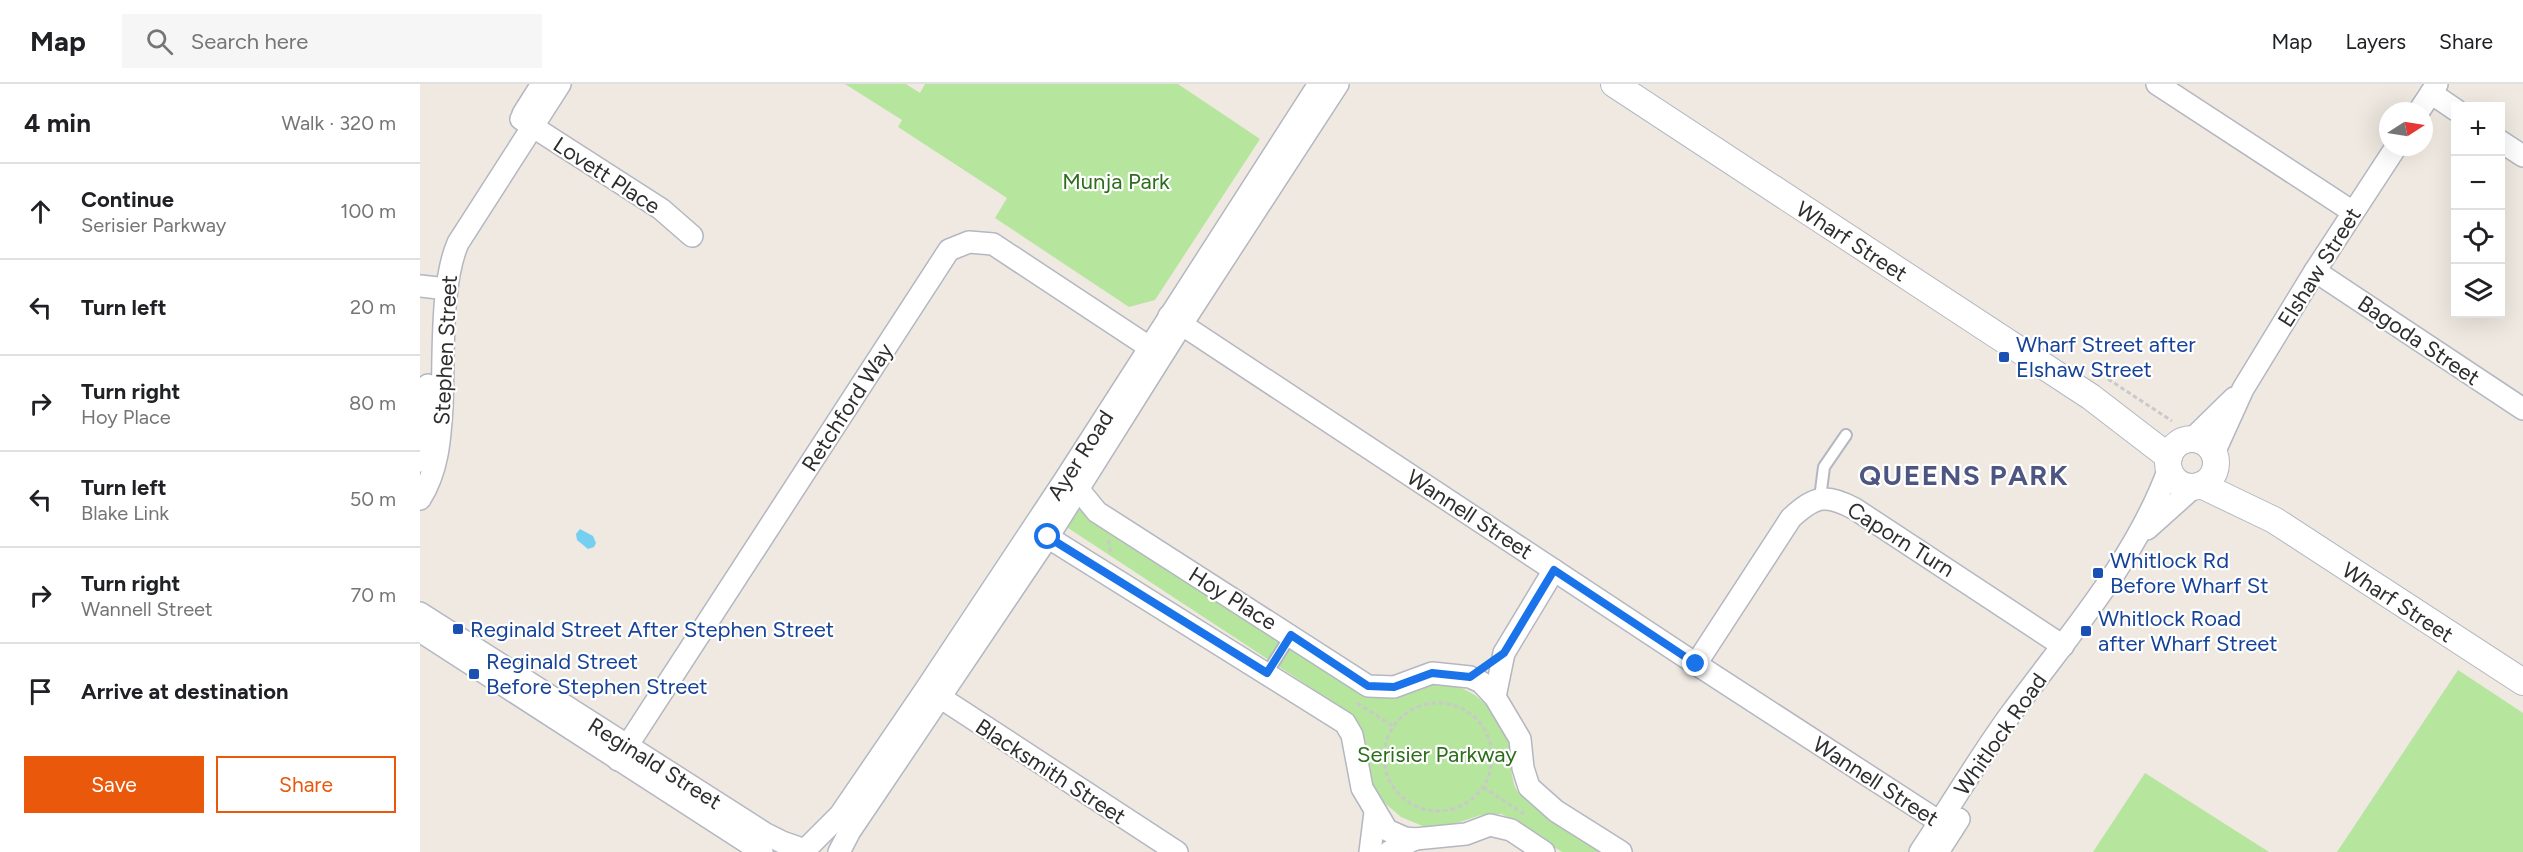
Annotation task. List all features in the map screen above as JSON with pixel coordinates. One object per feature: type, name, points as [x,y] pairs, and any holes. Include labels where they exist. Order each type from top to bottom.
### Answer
[{"type":"street","name":"Stephen Street","points":[[420,461],[426,436],[434,288],[526,123],[542,84]]},
{"type":"street","name":"Stephen Street","points":[[526,123],[560,84]]},
{"type":"street","name":"Ayer Road","points":[[839,852],[933,694],[1041,533],[1176,320],[1319,84]]},
{"type":"street","name":"Ayer Road","points":[[1071,485],[1149,347],[1176,320],[1338,84]]},
{"type":"street","name":"Wharf Street","points":[[1614,84],[2166,430],[2177,445]]},
{"type":"street","points":[[2157,84],[2353,212]]},
{"type":"street","points":[[2429,96],[2451,107]]},
{"type":"street","name":"Lovett Place","points":[[526,123],[662,209],[692,236]]},
{"type":"street","points":[[2505,144],[2523,156]]},
{"type":"street","name":"Elshaw Street","points":[[2206,473],[2243,389],[2315,270],[2390,156]]},
{"type":"street","name":"Retchford Way","points":[[623,753],[949,250],[969,242],[993,244],[1149,347]]},
{"type":"street","name":"Bagoda Street","points":[[2315,270],[2523,409]]},
{"type":"street","name":"Stephen Street","points":[[420,499],[431,477],[440,447],[434,288]]},
{"type":"street","name":"Wannell Street","points":[[1176,320],[1696,664],[1946,826]]},
{"type":"street","name":"Elshaw Street","points":[[2177,445],[2243,389]]},
{"type":"street","points":[[2206,443],[2206,473],[2178,482],[2177,445],[2206,443]]},
{"type":"street","name":"Whitlock Road","points":[[1938,852],[1946,826],[2009,716],[2063,646],[2137,537],[2159,496],[2177,445]]},
{"type":"street","name":"Wharf Street","points":[[2206,473],[2274,520],[2523,682]]},
{"type":"street","name":"Whitlock Road","points":[[2137,537],[2206,473]]},
{"type":"street","name":"Hoy Place","points":[[1071,485],[1097,512],[1368,686],[1394,687],[1432,673],[1482,685]]},
{"type":"street","name":"Caporn Turn","points":[[1696,664],[1791,518],[1804,506],[1820,498],[1839,501],[1855,508],[2063,646]]},
{"type":"street","points":[[1041,533],[1345,723],[1352,735],[1362,788],[1387,830],[1405,838],[1415,839],[1466,834],[1490,825],[1507,829],[1544,852]]},
{"type":"street","points":[[1482,685],[1554,570]]},
{"type":"street","name":"Reginald Street","points":[[420,613],[762,852]]},
{"type":"street","name":"Reginald Street","points":[[420,631],[623,753],[766,834],[803,849],[824,848],[830,852]]},
{"type":"street","points":[[1482,685],[1504,653]]},
{"type":"street","points":[[1482,685],[1520,739],[1523,768],[1532,790],[1557,811],[1621,852]]},
{"type":"street","name":"Ayer Road","points":[[803,849],[840,815],[933,694]]},
{"type":"street","name":"Blacksmith Street","points":[[933,694],[1177,852]]},
{"type":"street","points":[[1370,852],[1375,812]]},
{"type":"street","name":"Whitlock Road","points":[[1920,852],[1946,826]]},
{"type":"street","points":[[1389,852],[1415,839]]},
{"type":"lane","points":[[1820,498],[1824,467],[1846,435]]},
{"type":"lane","points":[[1267,673],[1291,635]]},
{"type":"path","points":[[2100,388],[2177,445]]},
{"type":"path","points":[[1441,703],[1459,707],[1467,712],[1475,718],[1486,733],[1492,751],[1490,770],[1483,787],[1472,799],[1457,808],[1440,811],[1423,809],[1408,802],[1395,790],[1387,776],[1384,759],[1386,742],[1393,726],[1406,713],[1423,705],[1441,703]]},
{"type":"path","points":[[1483,787],[1526,815]]},
{"type":"path","points":[[1507,829],[1517,809],[1532,790]]},
{"type":"green space","name":"Munja Park","points":[[845,84],[906,84],[920,93],[925,84],[1178,84],[1260,139],[1155,300],[1129,307],[995,218],[1007,198],[898,127],[902,120]]},
{"type":"green space","name":"Serisier Parkway","points":[[1077,508],[1369,696],[1433,684],[1462,688],[1476,696],[1492,711],[1505,731],[1512,777],[1520,794],[1602,852],[1562,852],[1502,814],[1481,815],[1448,826],[1425,827],[1401,817],[1380,799],[1367,770],[1366,744],[1354,716],[1065,526]]},
{"type":"green space","points":[[2458,670],[2523,713],[2523,852],[2337,852]]},
{"type":"green space","points":[[2145,773],[2269,852],[2093,852]]},
{"type":"water","points":[[580,529],[593,536],[596,543],[594,547],[588,549],[577,540],[576,534]]},
{"type":"place","name":"Wharf Street after Elshaw Street","points":[[2004,357]]},
{"type":"place","name":"Whitlock Rd Before Wharf St","points":[[2098,573]]},
{"type":"place","name":"Reginald Street After Stephen Street","points":[[458,629]]},
{"type":"place","name":"Whitlock Road after Wharf Street","points":[[2086,631]]},
{"type":"place","name":"Reginald Street Before Stephen Street","points":[[474,674]]},
{"type":"district","name":"QUEENS PARK","points":[[1964,475]]},
{"type":"route","points":[[1048,537],[1267,673],[1291,635],[1368,686],[1394,687],[1432,673],[1470,677],[1504,653],[1554,570],[1696,664]]}]
